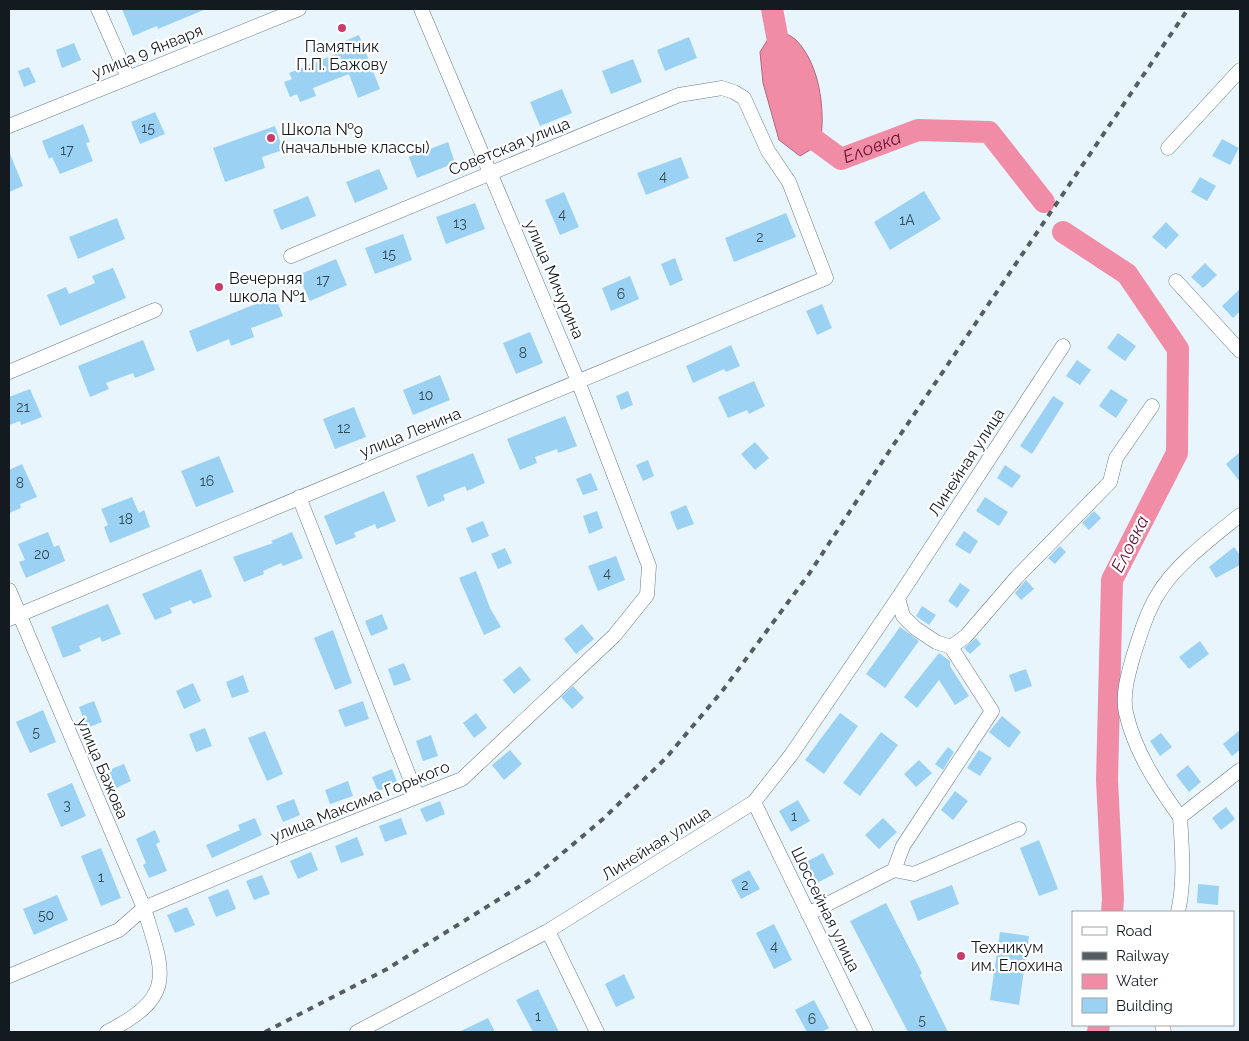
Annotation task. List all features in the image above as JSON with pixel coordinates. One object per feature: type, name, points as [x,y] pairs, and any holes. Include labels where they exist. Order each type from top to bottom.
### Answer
[{"type":"street","points":[[98,9],[128,77]]},
{"type":"street","name":"улица 9 Января","points":[[9,126],[299,9]]},
{"type":"street","name":"улица Мичурина","points":[[421,9],[578,381],[649,566]]},
{"type":"street","points":[[1168,148],[1240,70]]},
{"type":"street","name":"Советская улица","points":[[291,256],[679,95],[722,88],[744,98],[768,151],[789,182],[826,278]]},
{"type":"street","name":"улица Ленина","points":[[14,617],[826,278]]},
{"type":"street","points":[[1176,281],[1240,351]]},
{"type":"street","points":[[9,372],[155,310]]},
{"type":"street","name":"Линейная улица","points":[[357,1032],[548,931],[754,802],[791,755],[898,598],[1063,346]]},
{"type":"street","points":[[951,647],[966,636],[1017,577],[1110,482],[1116,458],[1152,406]]},
{"type":"street","points":[[299,497],[417,796]]},
{"type":"street","points":[[1178,911],[1181,898],[1182,858],[1180,817],[1154,780],[1134,740],[1126,711],[1126,682],[1143,624],[1159,592],[1198,549],[1240,515]]},
{"type":"street","name":"улица Максима Горького","points":[[9,976],[119,930],[144,908],[462,779],[614,636],[647,595],[649,566]]},
{"type":"street","name":"улица Бажова","points":[[9,590],[14,617],[144,908],[160,960],[161,975],[154,995],[144,1010],[107,1032]]},
{"type":"street","points":[[894,870],[903,846],[992,711],[951,647],[936,642],[915,628],[903,616],[898,598]]},
{"type":"street","points":[[1180,817],[1240,770]]},
{"type":"street","name":"Шоссейная улица","points":[[754,802],[866,1032]]},
{"type":"street","points":[[808,914],[894,870],[914,874],[1019,828]]},
{"type":"street","points":[[548,931],[597,1032]]},
{"type":"water","points":[[775,28],[794,38],[804,50],[816,75],[819,89],[822,118],[820,144],[800,156],[779,140],[763,83],[760,52]]},
{"type":"building","points":[[122,9],[206,9],[158,29],[157,26],[133,36]]},
{"type":"building","points":[[359,35],[380,89],[358,98],[349,74],[313,88],[316,96],[300,102],[297,94],[290,97],[284,82],[292,79],[289,73],[338,53],[335,45]]},
{"type":"building","points":[[689,37],[697,58],[665,71],[657,50]]},
{"type":"building","points":[[74,43],[81,60],[62,68],[56,50]]},
{"type":"building","points":[[633,59],[642,82],[611,94],[602,71]]},
{"type":"building","points":[[29,67],[36,82],[24,87],[18,71]]},
{"type":"building","points":[[562,89],[572,113],[540,126],[530,102]]},
{"type":"building","points":[[155,112],[165,134],[140,144],[131,122]]},
{"type":"building","points":[[83,124],[90,142],[86,143],[93,161],[60,174],[52,157],[49,159],[42,141]]},
{"type":"building","points":[[275,126],[283,150],[262,157],[265,168],[225,182],[213,148]]},
{"type":"building","points":[[1222,139],[1239,148],[1230,165],[1212,156]]},
{"type":"building","points":[[448,142],[455,163],[417,178],[409,157]]},
{"type":"building","points":[[9,151],[23,186],[9,192]]},
{"type":"building","points":[[681,157],[689,178],[646,195],[637,173]]},
{"type":"building","points":[[379,169],[388,189],[355,203],[346,182]]},
{"type":"building","points":[[1200,177],[1216,186],[1207,201],[1191,192]]},
{"type":"building","points":[[924,191],[941,219],[890,250],[874,222]]},
{"type":"building","points":[[564,192],[579,227],[560,235],[545,200]]},
{"type":"building","points":[[308,196],[316,216],[281,230],[273,210]]},
{"type":"building","points":[[475,203],[485,229],[446,244],[436,217]]},
{"type":"building","points":[[786,213],[796,237],[734,262],[725,238]]},
{"type":"building","points":[[117,218],[125,239],[78,259],[69,237]]},
{"type":"building","points":[[1166,222],[1179,235],[1166,249],[1152,237]]},
{"type":"building","points":[[403,234],[412,260],[375,274],[365,248]]},
{"type":"building","points":[[675,258],[683,280],[670,286],[661,264]]},
{"type":"building","points":[[336,259],[347,285],[310,301],[298,275]]},
{"type":"building","points":[[1205,263],[1217,275],[1203,288],[1191,277]]},
{"type":"building","points":[[113,268],[126,298],[60,326],[47,295],[66,287],[69,294],[95,283],[92,276]]},
{"type":"building","points":[[630,276],[639,299],[611,311],[602,288]]},
{"type":"building","points":[[1240,289],[1240,311],[1233,318],[1222,306]]},
{"type":"building","points":[[275,296],[283,316],[251,328],[254,337],[231,346],[229,339],[197,352],[189,331]]},
{"type":"building","points":[[822,304],[832,328],[817,335],[806,311]]},
{"type":"building","points":[[530,332],[543,363],[516,374],[503,343]]},
{"type":"building","points":[[1118,333],[1136,346],[1125,361],[1107,348]]},
{"type":"building","points":[[143,340],[155,370],[135,378],[133,373],[106,383],[109,389],[90,397],[78,366]]},
{"type":"building","points":[[731,345],[740,366],[726,372],[724,369],[693,383],[686,366]]},
{"type":"building","points":[[1077,360],[1091,370],[1080,385],[1066,376]]},
{"type":"building","points":[[440,375],[450,400],[413,415],[403,390]]},
{"type":"building","points":[[754,381],[765,406],[749,414],[747,410],[728,418],[718,397]]},
{"type":"building","points":[[30,389],[42,417],[21,425],[20,421],[9,425],[9,397]]},
{"type":"building","points":[[1111,389],[1128,400],[1116,418],[1099,406]]},
{"type":"building","points":[[628,391],[633,405],[621,410],[616,396]]},
{"type":"building","points":[[1053,396],[1064,403],[1032,454],[1020,446]]},
{"type":"building","points":[[354,407],[366,437],[335,449],[323,419]]},
{"type":"building","points":[[565,416],[577,446],[558,453],[557,449],[535,457],[537,463],[520,470],[507,439]]},
{"type":"building","points":[[755,442],[769,458],[755,470],[741,454]]},
{"type":"building","points":[[1240,452],[1240,482],[1226,464]]},
{"type":"building","points":[[473,453],[485,483],[467,491],[465,486],[443,495],[445,500],[428,507],[416,476]]},
{"type":"building","points":[[219,456],[234,492],[196,507],[181,471]]},
{"type":"building","points":[[648,460],[654,476],[643,481],[636,465]]},
{"type":"building","points":[[22,464],[37,497],[20,504],[21,508],[9,513],[9,470]]},
{"type":"building","points":[[1005,465],[1021,476],[1012,488],[997,478]]},
{"type":"building","points":[[591,473],[598,490],[583,495],[576,479]]},
{"type":"building","points":[[384,491],[396,521],[377,529],[375,524],[354,533],[356,537],[336,545],[324,516]]},
{"type":"building","points":[[132,497],[139,513],[144,510],[150,527],[110,543],[104,527],[108,525],[101,509]]},
{"type":"building","points":[[985,497],[1008,512],[999,526],[976,511]]},
{"type":"building","points":[[686,505],[694,524],[677,530],[670,512]]},
{"type":"building","points":[[597,511],[603,528],[589,534],[583,516]]},
{"type":"building","points":[[1094,511],[1101,518],[1089,530],[1082,523]]},
{"type":"building","points":[[483,521],[489,536],[472,543],[466,528]]},
{"type":"building","points":[[964,531],[978,541],[970,554],[955,545]]},
{"type":"building","points":[[48,532],[54,547],[59,545],[65,561],[26,578],[19,562],[25,560],[18,544]]},
{"type":"building","points":[[292,532],[303,558],[283,566],[281,563],[263,571],[264,574],[244,582],[233,557],[273,543],[271,541]]},
{"type":"building","points":[[1060,546],[1066,552],[1055,564],[1048,558]]},
{"type":"building","points":[[1234,547],[1240,555],[1240,565],[1216,578],[1209,567]]},
{"type":"building","points":[[505,548],[512,563],[498,569],[491,554]]},
{"type":"building","points":[[616,556],[625,580],[598,591],[588,566]]},
{"type":"building","points":[[201,569],[212,597],[193,604],[191,600],[170,608],[172,613],[155,620],[142,594]]},
{"type":"building","points":[[476,571],[490,608],[501,627],[484,635],[459,578]]},
{"type":"building","points":[[1026,580],[1034,589],[1021,600],[1015,593]]},
{"type":"building","points":[[960,583],[970,590],[957,608],[948,601]]},
{"type":"building","points":[[108,604],[121,634],[102,642],[100,637],[79,646],[81,651],[63,658],[51,627]]},
{"type":"building","points":[[922,606],[936,615],[929,625],[916,616]]},
{"type":"building","points":[[382,614],[388,629],[371,636],[365,621]]},
{"type":"building","points":[[582,624],[594,639],[576,654],[564,639]]},
{"type":"building","points":[[900,627],[919,641],[885,688],[866,674]]},
{"type":"building","points":[[333,630],[352,683],[335,690],[314,638]]},
{"type":"building","points":[[976,638],[981,644],[970,654],[964,648]]},
{"type":"building","points":[[1200,641],[1209,654],[1189,669],[1179,657]]},
{"type":"building","points":[[939,653],[950,661],[950,666],[969,696],[955,705],[939,680],[917,708],[904,697]]},
{"type":"building","points":[[404,663],[411,680],[394,686],[388,669]]},
{"type":"building","points":[[520,666],[531,680],[514,694],[503,680]]},
{"type":"building","points":[[1026,669],[1032,686],[1015,692],[1009,675]]},
{"type":"building","points":[[243,675],[249,692],[232,698],[226,682]]},
{"type":"building","points":[[193,683],[201,701],[184,709],[176,691]]},
{"type":"building","points":[[573,686],[584,698],[572,709],[561,697]]},
{"type":"building","points":[[94,701],[102,722],[87,728],[79,707]]},
{"type":"building","points":[[363,701],[369,719],[345,727],[338,710]]},
{"type":"building","points":[[43,710],[56,742],[30,753],[16,722]]},
{"type":"building","points":[[476,713],[487,728],[474,738],[463,723]]},
{"type":"building","points":[[840,713],[858,726],[824,774],[805,760]]},
{"type":"building","points":[[1002,716],[1021,732],[1009,748],[989,732]]},
{"type":"building","points":[[205,728],[212,746],[196,752],[189,734]]},
{"type":"building","points":[[1240,730],[1240,750],[1232,756],[1223,744]]},
{"type":"building","points":[[265,731],[283,774],[267,781],[248,738]]},
{"type":"building","points":[[881,732],[898,745],[860,796],[843,783]]},
{"type":"building","points":[[1161,733],[1172,747],[1160,756],[1150,741]]},
{"type":"building","points":[[431,735],[438,756],[423,761],[416,741]]},
{"type":"building","points":[[948,747],[954,752],[943,770],[935,764]]},
{"type":"building","points":[[510,750],[522,764],[504,780],[492,765]]},
{"type":"building","points":[[979,750],[992,758],[980,776],[967,768]]},
{"type":"building","points":[[919,760],[932,773],[916,787],[904,774]]},
{"type":"building","points":[[124,764],[131,781],[114,789],[106,771]]},
{"type":"building","points":[[1188,765],[1201,782],[1189,792],[1176,775]]},
{"type":"building","points":[[392,769],[398,784],[378,791],[372,777]]},
{"type":"building","points":[[348,781],[353,796],[330,804],[325,790]]},
{"type":"building","points":[[72,783],[86,816],[61,827],[47,794]]},
{"type":"building","points":[[955,791],[968,801],[953,820],[941,810]]},
{"type":"building","points":[[294,799],[300,815],[283,822],[276,806]]},
{"type":"building","points":[[798,800],[810,821],[791,832],[779,811]]},
{"type":"building","points":[[440,801],[445,814],[426,822],[420,809]]},
{"type":"building","points":[[1226,807],[1235,819],[1221,830],[1212,818]]},
{"type":"building","points":[[255,818],[262,835],[212,858],[206,845],[240,830],[238,825]]},
{"type":"building","points":[[401,818],[407,834],[385,842],[379,826]]},
{"type":"building","points":[[883,818],[897,832],[879,849],[865,835]]},
{"type":"building","points":[[155,830],[160,842],[156,844],[167,871],[149,878],[143,865],[146,863],[136,839]]},
{"type":"building","points":[[357,837],[364,855],[341,863],[335,846]]},
{"type":"building","points":[[1039,840],[1058,889],[1039,896],[1020,848]]},
{"type":"building","points":[[101,848],[121,898],[101,906],[81,856]]},
{"type":"building","points":[[311,852],[318,870],[298,879],[290,861]]},
{"type":"building","points":[[823,853],[834,874],[817,883],[806,862]]},
{"type":"building","points":[[749,870],[760,889],[741,899],[731,880]]},
{"type":"building","points":[[262,875],[270,894],[254,900],[246,881]]},
{"type":"building","points":[[1198,884],[1219,886],[1218,905],[1197,903]]},
{"type":"building","points":[[952,885],[959,904],[918,921],[910,901]]},
{"type":"building","points":[[228,889],[236,909],[216,917],[208,897]]},
{"type":"building","points":[[57,895],[68,920],[34,935],[23,909]]},
{"type":"building","points":[[886,903],[922,973],[920,975],[948,1032],[908,1032],[850,921]]},
{"type":"building","points":[[187,907],[195,925],[175,933],[167,915]]},
{"type":"building","points":[[774,924],[792,960],[774,969],[756,933]]},
{"type":"building","points":[[1000,932],[1029,936],[1019,1005],[990,1000]]},
{"type":"building","points":[[624,974],[635,998],[616,1007],[605,984]]},
{"type":"building","points":[[538,989],[559,1032],[533,1032],[516,1000]]},
{"type":"building","points":[[814,1000],[829,1028],[821,1032],[807,1032],[795,1010]]},
{"type":"building","points":[[488,1018],[495,1032],[459,1032]]},
{"type":"waterway","name":"Еловка","points":[[772,9],[781,57]]},
{"type":"waterway","name":"Еловка","points":[[796,126],[841,159],[918,130],[989,132],[1044,202]]},
{"type":"waterway","name":"Еловка","points":[[1063,232],[1127,274],[1178,349],[1177,453],[1112,580],[1107,780],[1112,911]]},
{"type":"waterway","name":"Еловка","points":[[1098,1032],[1099,1026]]},
{"type":"railway","points":[[265,1032],[387,969],[533,878],[603,819],[666,758],[723,690],[809,574],[888,453],[1188,9]]},
{"type":"place","name":"Памятник П.П. Бажову","points":[[342,28]]},
{"type":"place","name":"Школа №9 (начальные классы)","points":[[271,138]]},
{"type":"place","name":"Вечерняя школа №1","points":[[219,287]]},
{"type":"place","name":"Техникум им. Елохина","points":[[961,956]]}]
